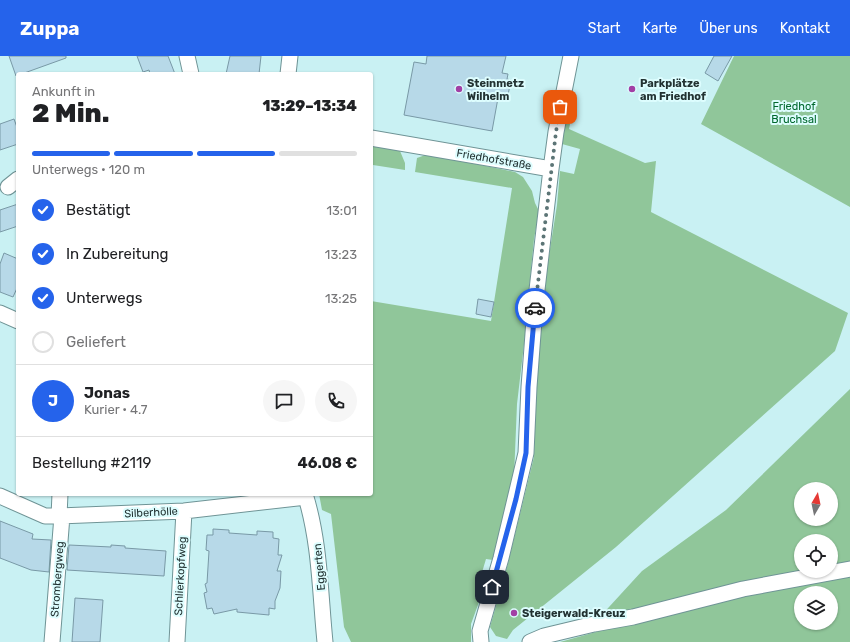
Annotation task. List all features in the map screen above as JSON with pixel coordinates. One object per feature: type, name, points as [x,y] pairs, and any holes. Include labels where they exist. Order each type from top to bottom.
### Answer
[{"type":"street","points":[[187,56],[191,72]]},
{"type":"street","points":[[288,72],[290,56]]},
{"type":"street","points":[[481,642],[480,631],[501,558],[526,453],[528,387],[535,307],[556,132],[571,56]]},
{"type":"street","name":"Friedhofstraße","points":[[373,138],[552,169]]},
{"type":"street","points":[[0,313],[16,320]]},
{"type":"street","name":"Silberhölle","points":[[0,496],[45,516],[184,510],[297,496]]},
{"type":"street","name":"Strombergweg","points":[[52,642],[60,496]]},
{"type":"street","name":"Eggerten","points":[[305,496],[316,536],[326,642]]},
{"type":"street","name":"Schlierkopfweg","points":[[177,642],[184,510]]},
{"type":"street","points":[[530,642],[544,636],[594,624],[633,617],[743,589],[850,569]]},
{"type":"green space","name":"Friedhof Bruchsal","points":[[734,56],[850,56],[850,207],[701,124]]},
{"type":"green space","points":[[565,124],[570,124],[569,129],[645,163],[656,161],[651,212],[848,313],[835,351],[616,547],[513,630],[507,639],[496,636],[490,627],[508,563],[534,457],[541,306],[557,205],[560,171],[574,174],[580,149],[562,144],[563,129]]},
{"type":"green space","points":[[373,145],[400,151],[405,163],[405,170],[373,165]]},
{"type":"green space","points":[[428,154],[515,172],[523,177],[532,191],[539,211],[534,239],[517,404],[514,477],[510,498],[493,560],[486,559],[480,579],[487,580],[471,624],[471,642],[351,642],[344,627],[331,514],[322,510],[319,496],[373,496],[373,301],[491,321],[512,188],[415,172],[417,158]]},
{"type":"green space","points":[[850,389],[850,642],[560,642],[596,632],[631,618],[598,619],[642,571],[726,510]]},
{"type":"building","points":[[9,56],[66,56],[66,58],[27,72],[16,72],[16,76]]},
{"type":"building","points":[[137,56],[168,56],[174,72],[150,72],[149,70],[143,72]]},
{"type":"building","points":[[230,56],[261,56],[259,72],[226,72]]},
{"type":"building","name":"Steinmetz Wilhelm","points":[[427,56],[506,56],[502,73],[508,74],[507,79],[511,80],[507,100],[498,98],[492,131],[404,115],[414,62],[426,64]]},
{"type":"building","points":[[714,56],[732,56],[718,81],[705,73]]},
{"type":"building","points":[[14,119],[16,124],[16,145],[0,150],[0,124]]},
{"type":"building","points":[[16,205],[16,227],[0,232],[0,210]]},
{"type":"building","points":[[4,253],[16,258],[16,290],[13,297],[0,292],[0,264]]},
{"type":"building","points":[[478,299],[494,302],[491,317],[476,314]]},
{"type":"building","points":[[0,521],[33,534],[32,539],[51,540],[49,572],[31,570],[0,558]]},
{"type":"building","points":[[213,529],[229,530],[229,533],[257,535],[257,531],[273,532],[273,538],[279,539],[278,555],[282,555],[277,571],[281,571],[280,588],[275,601],[275,609],[269,608],[269,615],[237,612],[237,609],[214,614],[212,608],[207,609],[204,593],[207,592],[205,584],[207,583],[209,551],[206,550],[207,535],[213,535]]},
{"type":"building","points":[[69,545],[111,547],[111,545],[125,546],[125,548],[166,551],[164,576],[67,570]]},
{"type":"building","points":[[75,598],[103,600],[100,642],[72,642]]},
{"type":"way so far","points":[[535,308],[560,107]]},
{"type":"place","name":"Steinmetz Wilhelm","points":[[459,89]]},
{"type":"place","name":"Parkplätze am Friedhof","points":[[632,89]]},
{"type":"place","name":"Steigerwald-Kreuz","points":[[514,613]]},
{"type":"route","points":[[492,587],[516,499],[526,453],[528,387],[535,308]]}]
